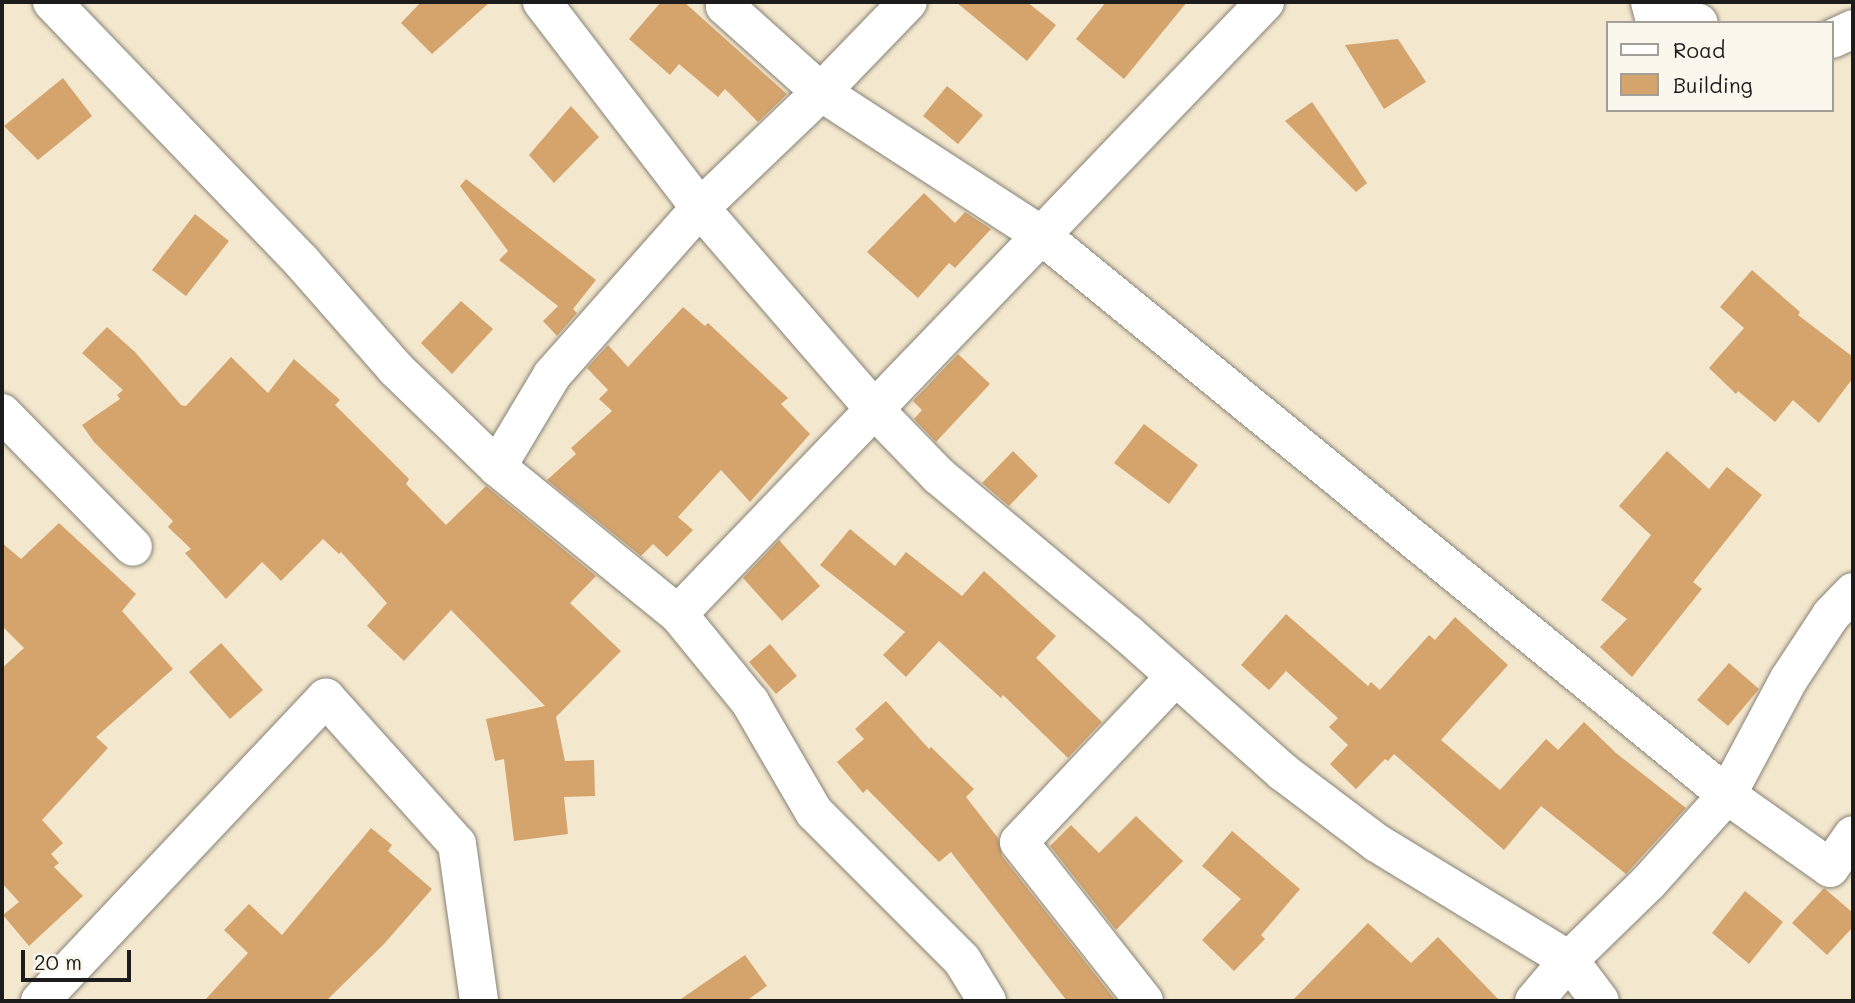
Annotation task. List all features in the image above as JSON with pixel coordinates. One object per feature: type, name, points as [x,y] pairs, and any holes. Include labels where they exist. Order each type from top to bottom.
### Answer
[{"type":"street","points":[[52,2],[302,262],[396,369],[497,467],[678,614],[750,702],[814,812],[962,960],[986,1001]]},
{"type":"street","points":[[542,2],[700,208],[874,409],[939,476],[1176,676],[1283,772],[1377,843],[1569,960],[1600,1001]]},
{"type":"street","points":[[725,2],[725,6],[821,92],[1041,235],[1727,794],[1830,868],[1853,835]]},
{"type":"street","points":[[497,467],[552,375],[700,208],[821,92],[908,2]]},
{"type":"street","points":[[678,614],[1265,2]]},
{"type":"street","points":[[1650,2],[1654,17],[1684,21]]},
{"type":"street","points":[[1834,38],[1853,29]]},
{"type":"street","points":[[2,413],[133,547]]},
{"type":"street","points":[[1534,1001],[1569,960],[1648,883],[1727,794],[1789,679],[1831,615],[1853,592]]},
{"type":"street","points":[[1144,1001],[1019,842],[1176,676]]},
{"type":"street","points":[[40,1001],[326,698],[457,844],[479,1001]]},
{"type":"building","points":[[421,2],[490,2],[432,54],[401,23]]},
{"type":"building","points":[[661,2],[684,2],[787,94],[758,122],[725,89],[718,97],[679,64],[670,75],[629,39]]},
{"type":"building","points":[[956,2],[1027,2],[1056,25],[1027,61]]},
{"type":"building","points":[[1106,2],[1187,2],[1124,79],[1076,39]]},
{"type":"building","points":[[1398,39],[1426,82],[1384,109],[1345,45]]},
{"type":"building","points":[[63,78],[92,116],[38,160],[4,126]]},
{"type":"building","points":[[947,86],[983,115],[958,144],[923,116]]},
{"type":"building","points":[[1312,102],[1367,183],[1356,192],[1285,121]]},
{"type":"building","points":[[571,106],[599,137],[554,183],[529,155]]},
{"type":"building","points":[[466,179],[596,280],[573,309],[577,313],[557,336],[543,321],[558,306],[499,260],[508,251],[460,186]]},
{"type":"building","points":[[924,193],[955,223],[965,212],[991,229],[955,268],[949,263],[918,298],[867,252]]},
{"type":"building","points":[[195,214],[229,241],[186,296],[152,270]]},
{"type":"building","points":[[1752,270],[1800,312],[1798,315],[1853,357],[1853,378],[1819,423],[1793,400],[1775,422],[1738,391],[1736,394],[1709,368],[1744,328],[1720,307]]},
{"type":"building","points":[[461,301],[493,329],[452,374],[421,343]]},
{"type":"building","points":[[683,307],[705,326],[708,323],[788,398],[781,404],[810,434],[750,502],[721,470],[678,517],[693,530],[667,557],[653,544],[641,556],[547,480],[576,454],[571,448],[612,411],[599,399],[608,390],[587,368],[608,345],[628,367]]},
{"type":"building","points":[[107,327],[135,352],[181,405],[186,406],[231,357],[268,393],[294,359],[340,400],[335,405],[409,479],[406,484],[446,525],[486,486],[596,576],[570,603],[621,651],[556,717],[565,761],[594,760],[595,796],[564,797],[568,834],[514,841],[504,759],[495,761],[486,719],[545,706],[451,610],[404,661],[367,626],[387,603],[341,552],[339,554],[323,539],[281,581],[262,562],[226,599],[185,553],[191,549],[168,527],[173,521],[94,442],[82,425],[120,399],[117,395],[123,390],[82,353]]},
{"type":"building","points":[[958,354],[990,384],[936,442],[914,419],[922,410],[913,401]]},
{"type":"building","points":[[1144,424],[1198,465],[1169,504],[1114,463]]},
{"type":"building","points":[[1013,451],[1038,476],[1009,506],[982,483]]},
{"type":"building","points":[[1667,451],[1709,489],[1727,467],[1762,495],[1693,582],[1702,589],[1632,677],[1600,647],[1627,619],[1601,600],[1651,535],[1619,506]]},
{"type":"building","points":[[59,523],[136,594],[122,611],[173,669],[96,737],[108,748],[42,820],[63,843],[51,854],[59,863],[54,867],[83,896],[29,946],[3,915],[19,902],[2,883],[2,668],[24,648],[2,626],[2,543],[21,559]]},
{"type":"building","points":[[850,529],[895,566],[906,552],[962,596],[984,571],[1056,636],[1036,658],[1102,722],[1068,758],[1003,695],[1001,698],[939,641],[906,677],[883,655],[905,632],[820,565]]},
{"type":"building","points":[[779,540],[820,586],[782,621],[743,578]]},
{"type":"building","points":[[1286,614],[1368,686],[1371,682],[1380,690],[1429,635],[1435,640],[1455,617],[1508,665],[1441,740],[1500,790],[1546,739],[1558,750],[1584,722],[1616,753],[1686,808],[1626,874],[1541,806],[1504,850],[1394,754],[1388,761],[1385,759],[1356,789],[1330,764],[1348,745],[1329,727],[1338,718],[1286,671],[1269,690],[1241,665]]},
{"type":"building","points":[[221,643],[263,690],[230,719],[189,672]]},
{"type":"building","points":[[770,644],[797,676],[776,694],[749,662]]},
{"type":"building","points":[[1729,663],[1759,689],[1728,726],[1697,700]]},
{"type":"building","points":[[886,701],[929,749],[931,747],[974,789],[966,797],[998,838],[1002,856],[1116,1001],[1067,1001],[951,852],[939,862],[867,789],[863,793],[837,762],[864,739],[855,729]]},
{"type":"building","points":[[1136,816],[1183,861],[1116,930],[1050,846],[1071,825],[1099,853]]},
{"type":"building","points":[[371,828],[392,845],[388,851],[432,889],[384,944],[326,1001],[204,1001],[248,953],[224,930],[249,904],[282,935]]},
{"type":"building","points":[[1232,831],[1300,889],[1261,935],[1265,939],[1234,971],[1202,940],[1241,899],[1202,866]]},
{"type":"building","points":[[1824,888],[1853,913],[1853,927],[1827,955],[1792,923]]},
{"type":"building","points":[[1745,891],[1783,922],[1749,964],[1712,933]]},
{"type":"building","points":[[1368,923],[1411,963],[1438,937],[1500,1001],[1292,1001]]},
{"type":"building","points":[[745,955],[767,986],[746,1001],[678,1001]]}]
